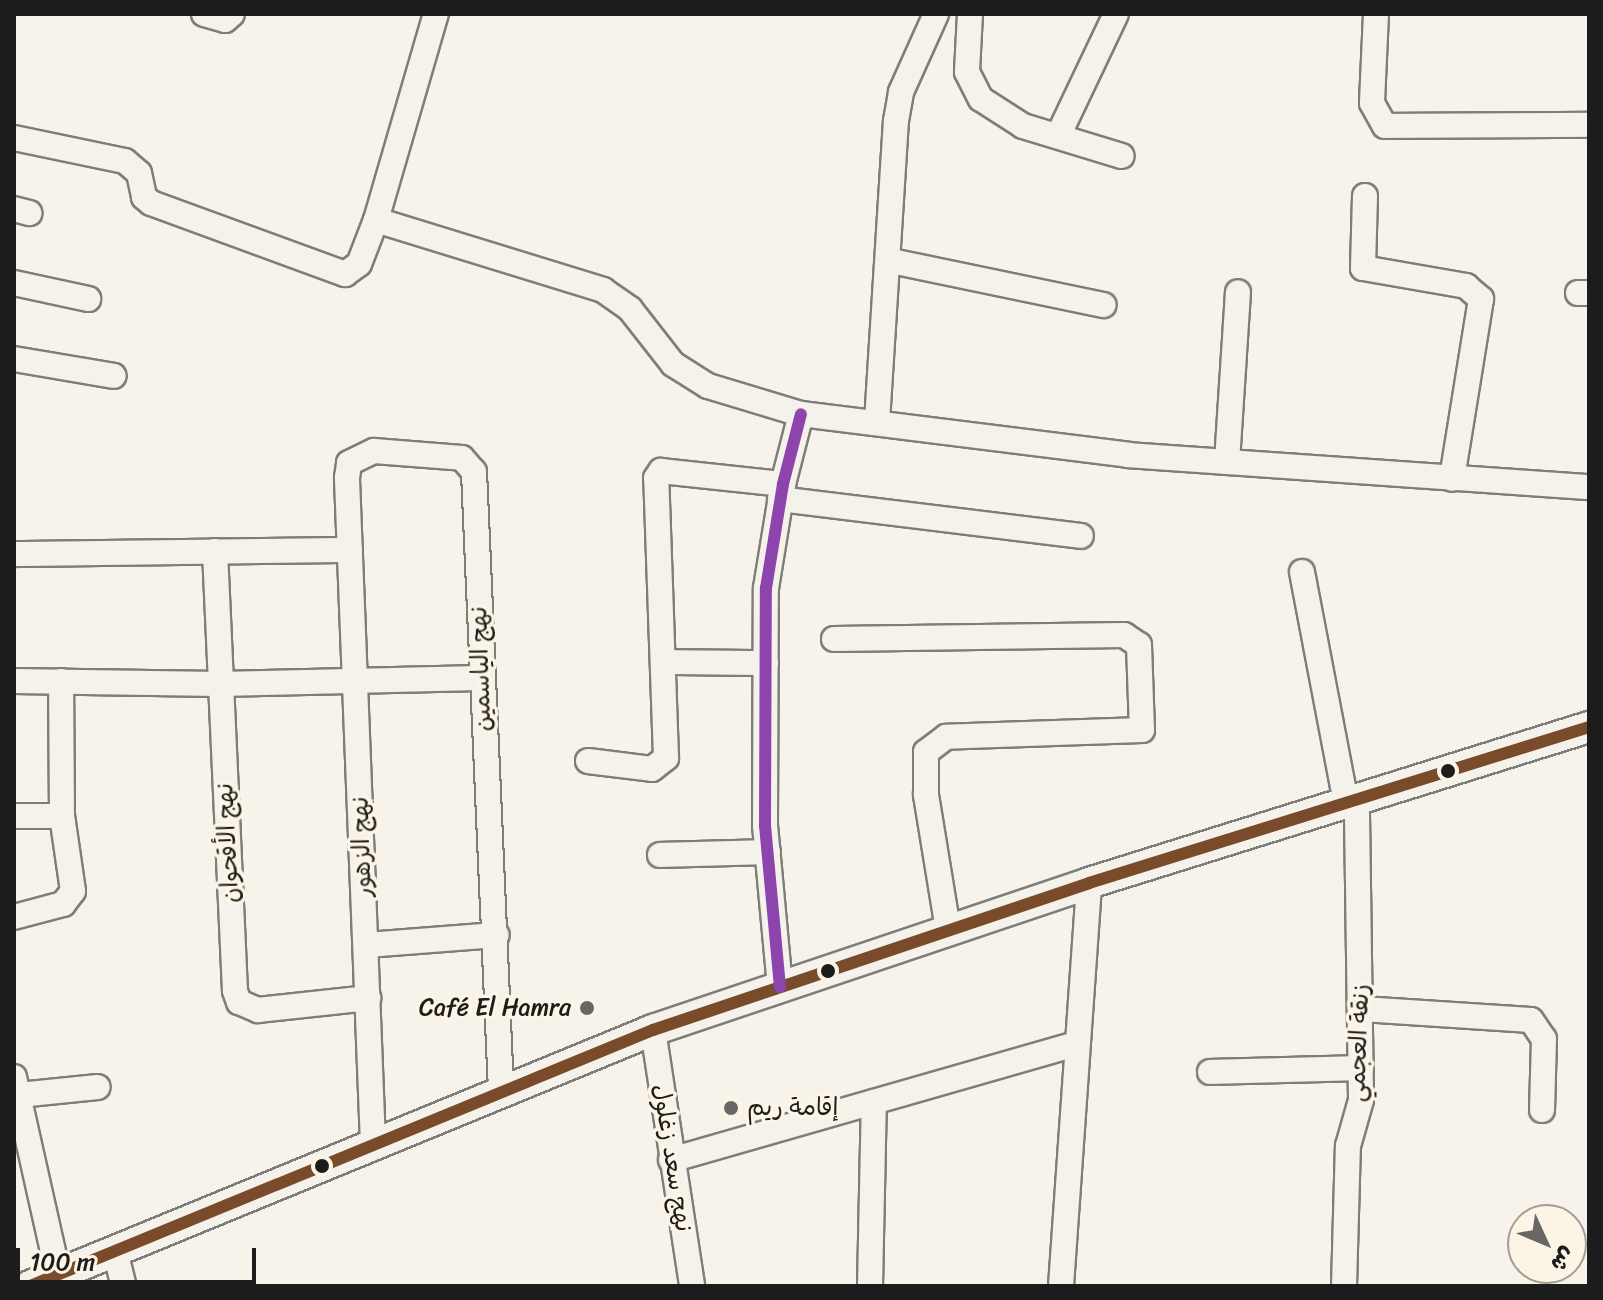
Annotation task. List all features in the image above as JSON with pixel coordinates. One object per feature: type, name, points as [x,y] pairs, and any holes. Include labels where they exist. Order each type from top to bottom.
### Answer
[{"type":"main road","points":[[44,1280],[653,1030],[1089,883],[1589,727]]},
{"type":"street","points":[[204,14],[225,20],[232,14]]},
{"type":"street","points":[[14,138],[125,161],[139,173],[144,197],[151,203],[345,274],[359,264],[376,220],[436,14]]},
{"type":"street","points":[[877,422],[891,261],[896,121],[901,92],[936,14]]},
{"type":"street","points":[[970,14],[967,72],[981,99],[1023,126],[1122,156]]},
{"type":"street","points":[[1058,136],[1116,14]]},
{"type":"street","points":[[1376,14],[1372,103],[1385,126],[1589,125]]},
{"type":"street","points":[[1365,196],[1363,268],[1466,286],[1481,299],[1452,479]]},
{"type":"street","points":[[376,220],[603,290],[630,309],[673,364],[708,386],[801,414],[1128,455],[1589,487]]},
{"type":"street","points":[[891,261],[1104,305]]},
{"type":"street","points":[[14,283],[88,299]]},
{"type":"street","points":[[1227,462],[1238,292]]},
{"type":"street","points":[[14,359],[114,376]]},
{"type":"street","points":[[780,987],[768,852],[766,588],[781,492],[801,414]]},
{"type":"street","name":"نهج الياسمين","points":[[350,550],[347,478],[349,463],[356,456],[388,452],[462,458],[470,464],[476,493],[480,678],[497,935],[501,1090]]},
{"type":"street","points":[[588,761],[652,769],[663,762],[664,662],[656,478],[661,471],[781,492],[1081,536]]},
{"type":"street","points":[[14,554],[350,550]]},
{"type":"street","name":"نهج الزهور","points":[[350,550],[373,1144]]},
{"type":"street","name":"نهج الأقحوان","points":[[215,551],[239,1002],[258,1010],[368,998]]},
{"type":"street","name":"زنقة العجمي","points":[[1302,572],[1352,800],[1362,1009],[1361,1100],[1348,1146],[1344,1286]]},
{"type":"street","points":[[834,639],[1124,635],[1139,645],[1142,730],[946,737],[926,752],[926,795],[948,929]]},
{"type":"street","points":[[664,662],[766,663]]},
{"type":"street","points":[[14,681],[220,684],[480,678]]},
{"type":"street","points":[[14,917],[70,898],[62,816],[61,681]]},
{"type":"street","points":[[14,816],[62,816]]},
{"type":"street","points":[[660,855],[768,852]]},
{"type":"street","points":[[1061,1286],[1075,1044],[1089,883]]},
{"type":"street","points":[[366,945],[497,935]]},
{"type":"street","points":[[1362,1009],[1531,1020],[1544,1039],[1542,1110]]},
{"type":"street","name":"نهج سعد زغلول","points":[[653,1030],[692,1286]]},
{"type":"street","points":[[671,1160],[1075,1044]]},
{"type":"street","points":[[1210,1072],[1361,1068]]},
{"type":"street","points":[[44,1280],[16,1086],[98,1087]]},
{"type":"street","points":[[870,1286],[874,1102]]},
{"type":"street","points":[[115,1251],[124,1286]]},
{"type":"transit line","points":[[780,987],[765,826],[766,588],[783,484],[801,414]]},
{"type":"transit line","points":[[30,1286],[653,1030],[1089,883],[1589,727]]},
{"type":"place","name":"Café El Hamra","points":[[587,1008]]},
{"type":"place","name":"إقامة ريم","points":[[731,1108]]}]
